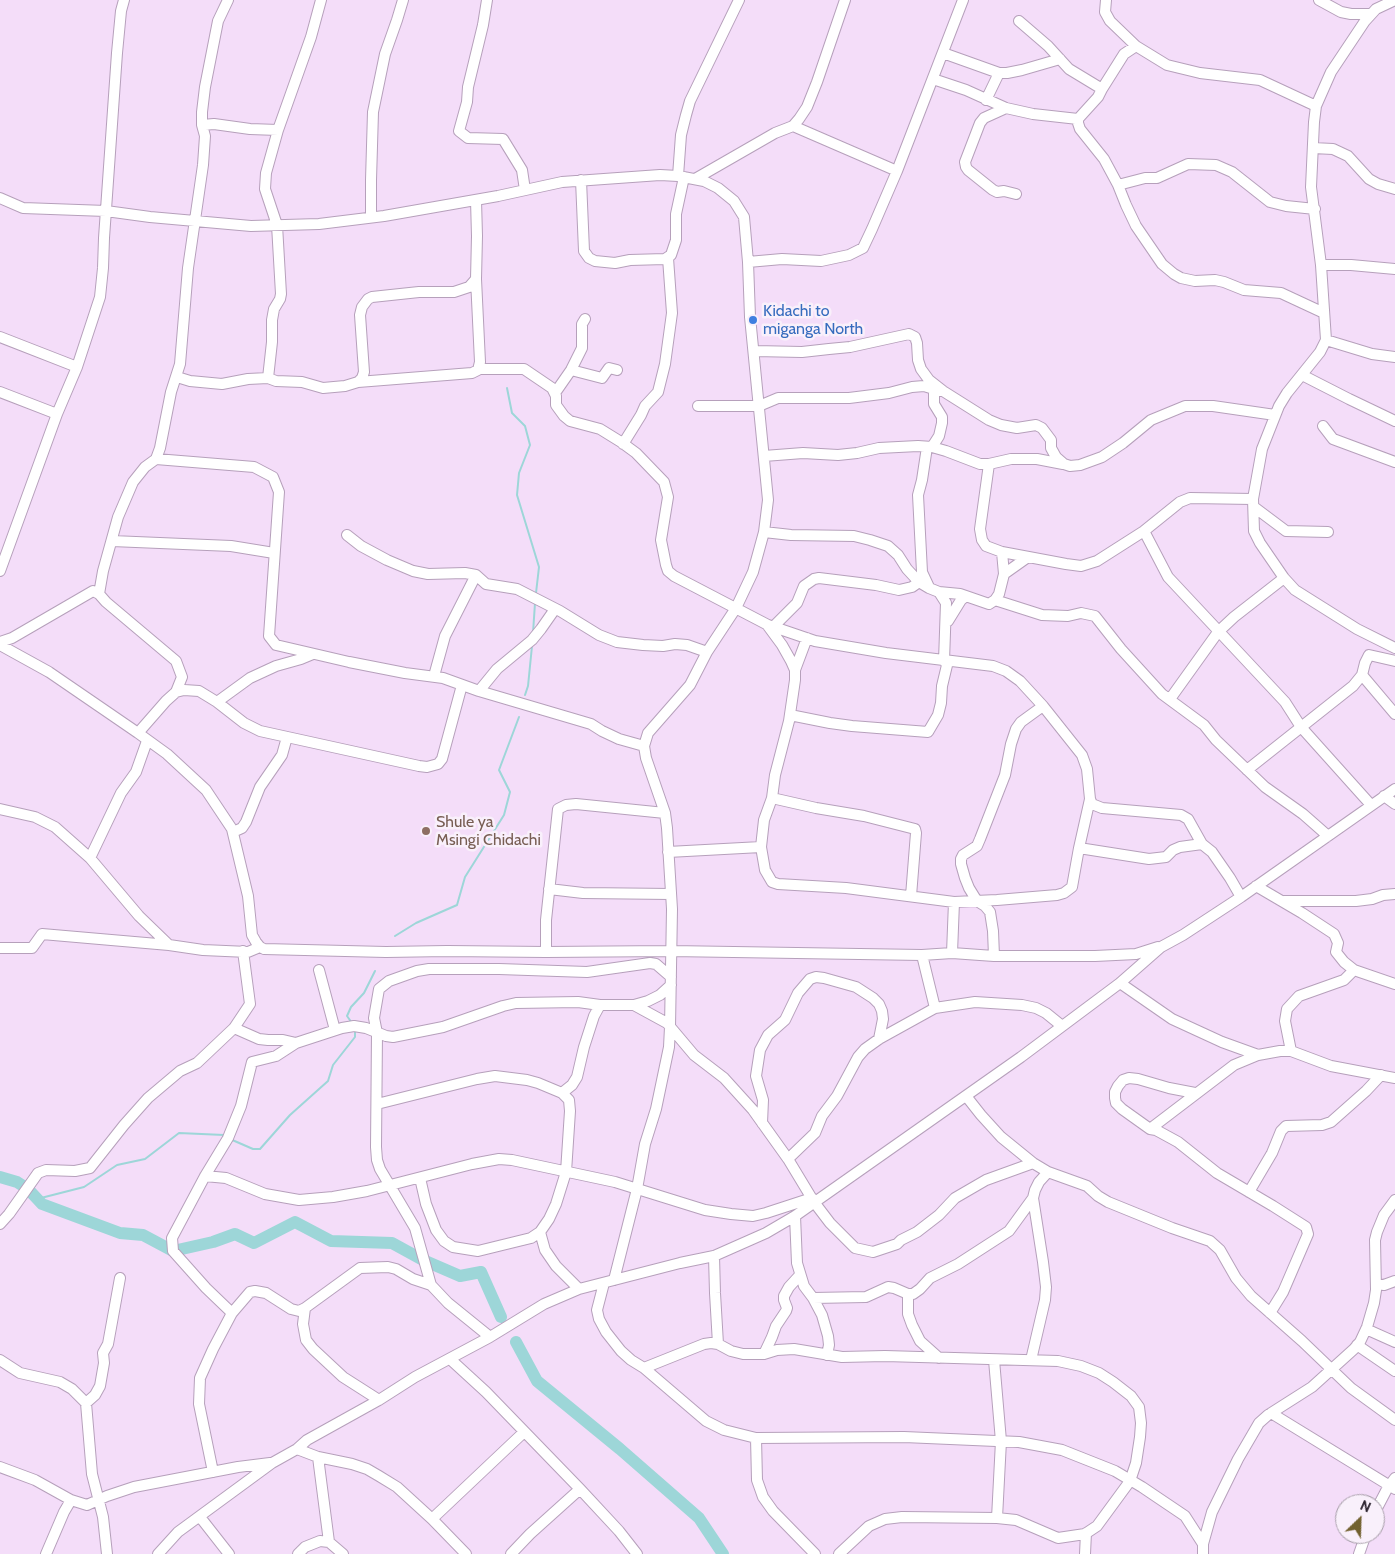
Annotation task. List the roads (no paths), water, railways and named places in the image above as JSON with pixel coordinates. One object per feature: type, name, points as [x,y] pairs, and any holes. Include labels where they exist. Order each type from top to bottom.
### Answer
[{"type":"street","points":[[0,572],[100,298],[117,53],[121,11],[124,0]]},
{"type":"street","points":[[99,594],[118,517],[128,491],[140,472],[156,459],[160,448],[182,355],[188,268],[203,165],[205,136],[202,125],[204,95],[218,21],[228,0]]},
{"type":"street","points":[[268,378],[274,309],[281,294],[277,225],[265,189],[266,173],[278,130],[311,37],[321,0]]},
{"type":"street","points":[[372,217],[370,207],[373,112],[385,54],[398,20],[403,0]]},
{"type":"street","points":[[487,0],[484,24],[468,87],[467,102],[460,131],[468,138],[503,139],[522,170],[525,190]]},
{"type":"street","points":[[623,444],[642,415],[645,406],[658,392],[665,364],[672,313],[668,258],[673,251],[676,240],[682,135],[686,115],[702,74],[738,0]]},
{"type":"street","points":[[694,179],[793,126],[799,119],[817,82],[845,0]]},
{"type":"street","points":[[748,262],[782,260],[821,261],[849,255],[862,248],[897,170],[963,0]]},
{"type":"street","points":[[1106,0],[1105,12],[1110,21],[1136,46],[1167,65],[1200,73],[1260,80],[1316,106]]},
{"type":"street","points":[[1319,0],[1341,12],[1370,14]]},
{"type":"street","points":[[1395,0],[1370,14],[1331,72],[1316,106],[1311,187],[1321,265],[1326,340],[1320,352],[1282,400],[1262,450],[1253,503],[1254,531],[1284,578],[1295,590],[1357,629],[1395,648]]},
{"type":"street","points":[[1019,21],[1048,46],[1069,69],[1102,89]]},
{"type":"street","points":[[1078,120],[1098,97],[1124,54],[1136,46]]},
{"type":"street","points":[[943,53],[999,73],[1007,73],[1060,59]]},
{"type":"street","points":[[986,100],[999,73]]},
{"type":"street","points":[[933,79],[966,90],[1006,108],[1078,120]]},
{"type":"street","points":[[1006,108],[984,118],[965,162],[968,170],[993,190],[1016,194]]},
{"type":"street","points":[[1078,120],[1080,129],[1104,159],[1136,226],[1162,264],[1174,274],[1181,278],[1195,281],[1215,280],[1224,282],[1244,290],[1281,293],[1324,313]]},
{"type":"street","points":[[202,125],[214,124],[250,129],[278,130]]},
{"type":"street","points":[[793,126],[897,170]]},
{"type":"street","points":[[1313,148],[1334,149],[1348,156],[1369,179],[1395,189]]},
{"type":"street","points":[[1118,185],[1146,178],[1157,178],[1188,164],[1216,165],[1232,172],[1270,202],[1315,209]]},
{"type":"street","points":[[0,198],[24,208],[106,211],[251,226],[319,224],[476,200],[562,182],[648,176],[681,176],[704,180],[734,201],[744,217],[750,316],[768,500],[764,532],[752,572],[736,608],[707,652],[690,685],[648,733],[644,746],[646,758],[665,813],[671,894],[669,1047],[656,1108],[645,1144],[637,1189],[609,1282],[597,1310],[599,1319],[606,1332],[631,1360],[644,1368],[706,1421],[724,1430],[756,1438],[904,1437],[1001,1441],[1046,1446],[1062,1450],[1115,1471],[1185,1516],[1203,1549]]},
{"type":"street","points":[[581,180],[584,251],[589,258],[600,262],[615,263],[630,260],[668,258]]},
{"type":"street","points":[[476,200],[479,368]]},
{"type":"street","points":[[1321,265],[1351,265],[1395,269]]},
{"type":"street","points":[[358,382],[364,372],[360,315],[362,307],[368,299],[419,292],[454,292],[469,287],[476,279]]},
{"type":"street","points":[[555,393],[571,370],[582,348],[582,324],[585,319]]},
{"type":"street","points":[[754,351],[802,352],[850,347],[909,334],[915,337],[917,342],[918,360],[921,369],[938,390]]},
{"type":"street","points":[[0,337],[76,367]]},
{"type":"street","points":[[1326,340],[1372,354],[1395,357]]},
{"type":"street","points":[[177,377],[190,381],[222,384],[248,379],[268,378],[276,381],[302,382],[323,388],[344,386],[358,382],[476,372],[479,368],[524,369],[552,388],[555,393],[556,405],[570,421],[600,429],[623,444],[650,466],[664,482],[668,497],[661,540],[668,571],[681,580],[770,626],[807,638],[814,641],[886,653],[993,666],[1006,671],[1020,681],[1043,706],[1082,755],[1087,769],[1090,799],[1072,886],[1064,893],[1026,898],[954,902],[846,888],[778,884],[772,882],[765,870],[761,847],[764,820],[772,798],[775,775],[790,715],[795,670],[807,638]]},
{"type":"street","points":[[571,370],[602,378],[609,368],[617,370]]},
{"type":"street","points":[[1302,375],[1349,400],[1395,421]]},
{"type":"street","points":[[698,406],[759,406],[778,398],[849,398],[889,393],[912,386],[924,386],[938,390],[1001,425],[1017,428],[1036,425],[1042,428],[1051,440],[1051,448],[1056,457],[1064,464]]},
{"type":"street","points":[[790,715],[852,726],[928,732],[938,715],[946,661],[946,603],[934,590],[922,572],[918,495],[929,447],[938,436],[942,423],[942,417],[934,404],[938,390]]},
{"type":"street","points":[[0,392],[57,414]]},
{"type":"street","points":[[764,456],[803,452],[838,455],[879,448],[929,447],[946,451],[980,464],[1011,459],[1042,460],[1070,466],[1080,465],[1102,457],[1124,443],[1151,420],[1185,406],[1213,406],[1275,416]]},
{"type":"street","points":[[1323,426],[1333,439],[1395,462]]},
{"type":"street","points":[[1042,460],[1051,448]]},
{"type":"street","points":[[156,459],[254,467],[273,477],[279,492],[269,636],[276,645],[405,673],[434,676],[591,724],[602,732],[644,746]]},
{"type":"street","points":[[989,464],[980,529],[982,540],[986,546],[1002,552],[1081,566],[1097,561],[1144,532],[1174,506],[1190,498],[1253,503],[1286,531],[1328,532]]},
{"type":"street","points":[[764,532],[792,535],[854,536],[870,540],[888,546],[898,555],[907,570],[919,582],[934,590],[966,596],[989,604],[999,594],[1004,574],[1002,552]]},
{"type":"street","points":[[1144,532],[1168,577],[1284,702],[1301,727],[1371,805]]},
{"type":"street","points":[[347,535],[361,546],[387,560],[413,570],[428,574],[466,573],[476,575],[486,584],[517,589],[598,635],[618,642],[663,646],[687,645],[707,652]]},
{"type":"street","points":[[112,541],[231,546],[274,553]]},
{"type":"street","points":[[1004,574],[1028,557]]},
{"type":"street","points":[[434,676],[452,618],[476,575]]},
{"type":"street","points":[[1170,699],[1218,632],[1284,578]]},
{"type":"street","points":[[770,626],[797,603],[804,586],[814,579],[876,585],[899,590],[912,587],[919,582]]},
{"type":"street","points":[[0,644],[94,591],[99,594],[176,661],[182,677],[176,692],[138,733]]},
{"type":"street","points":[[946,624],[961,600],[966,596]]},
{"type":"street","points":[[995,600],[1042,615],[1068,616],[1081,613],[1095,616],[1121,649],[1162,694],[1204,725],[1265,787],[1303,814],[1328,836]]},
{"type":"street","points":[[479,691],[497,669],[542,630],[555,609]]},
{"type":"street","points":[[770,626],[782,644],[795,670]]},
{"type":"street","points":[[0,644],[49,672],[138,733],[167,754],[206,790],[233,832],[248,896],[252,935],[260,947],[269,950],[386,952],[671,950],[922,955],[952,953],[994,956],[1136,954],[1161,946],[1184,935],[1395,789]]},
{"type":"street","points":[[217,702],[250,678],[276,666],[313,654]]},
{"type":"street","points":[[1247,770],[1353,686],[1362,675],[1369,656],[1395,660]]},
{"type":"street","points":[[1362,675],[1395,714]]},
{"type":"street","points":[[176,692],[184,690],[199,691],[251,727],[260,731],[428,767],[438,764],[442,759],[462,685]]},
{"type":"street","points":[[994,956],[990,912],[977,901],[964,878],[961,859],[963,855],[977,846],[980,839],[1005,775],[1016,729],[1021,722],[1043,706]]},
{"type":"street","points":[[233,832],[242,828],[246,822],[260,787],[282,755],[286,737]]},
{"type":"street","points":[[90,858],[121,793],[136,772],[147,741]]},
{"type":"street","points":[[1384,796],[1395,804]]},
{"type":"street","points":[[772,798],[864,816],[915,829],[911,896]]},
{"type":"street","points":[[1090,799],[1092,804],[1102,808],[1181,815],[1188,819],[1202,844],[1212,852],[1241,897]]},
{"type":"street","points":[[546,952],[546,920],[558,809],[566,805],[576,804],[665,813]]},
{"type":"street","points":[[0,808],[34,817],[55,826],[90,858],[140,916],[169,945]]},
{"type":"street","points":[[1079,848],[1149,859],[1166,857],[1173,850],[1180,847],[1202,844]]},
{"type":"street","points":[[668,852],[761,847]]},
{"type":"street","points":[[1256,886],[1334,934],[1338,944],[1336,952],[1354,970],[1395,984]]},
{"type":"street","points":[[549,889],[583,893],[671,894]]},
{"type":"street","points":[[1283,901],[1356,901],[1383,894],[1395,894]]},
{"type":"street","points":[[952,953],[954,902]]},
{"type":"street","points":[[0,948],[32,948],[42,934],[169,945],[203,950],[248,952],[260,947]]},
{"type":"street","points":[[205,1176],[226,1178],[265,1194],[299,1200],[333,1197],[390,1186],[472,1164],[499,1159],[512,1160],[615,1182],[705,1210],[753,1216],[813,1200],[827,1194],[966,1096],[1120,983],[1161,946]]},
{"type":"street","points":[[0,1224],[41,1171],[75,1171],[90,1168],[148,1098],[180,1071],[197,1063],[234,1028],[250,1004],[243,951]]},
{"type":"street","points":[[922,955],[935,1008]]},
{"type":"street","points":[[490,1336],[448,1303],[431,1285],[415,1228],[380,1169],[377,1160],[377,1033],[374,1018],[379,990],[389,981],[416,971],[429,969],[588,972],[656,964],[671,981]]},
{"type":"street","points":[[319,970],[335,1030]]},
{"type":"street","points":[[1292,1051],[1285,1021],[1287,1009],[1299,996],[1344,980],[1354,970]]},
{"type":"street","points":[[762,1123],[762,1100],[756,1076],[760,1050],[768,1035],[785,1020],[798,992],[810,979],[816,977],[824,978],[856,988],[873,998],[879,1004],[882,1011],[883,1019],[879,1039]]},
{"type":"street","points":[[232,1312],[206,1288],[173,1251],[172,1238],[205,1176],[228,1138],[241,1106],[251,1065],[256,1060],[276,1056],[296,1043],[335,1030],[354,1026],[393,1037],[402,1036],[443,1026],[516,1002],[578,1002],[600,1005],[634,1005],[660,995],[671,981]]},
{"type":"street","points":[[1120,983],[1172,1019],[1258,1056]]},
{"type":"street","points":[[788,1159],[815,1132],[822,1116],[838,1096],[858,1058],[865,1049],[879,1039],[935,1008],[976,1002],[1022,1005],[1036,1008],[1046,1013],[1062,1026]]},
{"type":"street","points":[[562,1093],[572,1085],[577,1076],[594,1016],[600,1005]]},
{"type":"street","points":[[634,1005],[662,1019],[678,1034],[694,1055],[724,1078],[762,1123],[830,1223],[855,1248],[873,1252],[896,1244],[917,1232],[939,1215],[955,1198],[986,1180],[1033,1163]]},
{"type":"street","points":[[234,1028],[260,1039],[283,1040],[296,1043]]},
{"type":"street","points":[[1150,1129],[1234,1065],[1258,1056],[1292,1051],[1321,1063],[1381,1075],[1394,1075]]},
{"type":"street","points":[[1249,1192],[1272,1153],[1281,1131],[1286,1126],[1322,1125],[1331,1122],[1381,1075]]},
{"type":"street","points":[[377,1104],[494,1076],[527,1080],[551,1088],[567,1097],[570,1106],[566,1172],[552,1211],[540,1232],[531,1238],[478,1251],[453,1247],[444,1241],[436,1230],[426,1204],[420,1178]]},
{"type":"street","points":[[1195,1093],[1129,1078],[1123,1080],[1115,1092],[1115,1098],[1116,1102],[1136,1120],[1178,1142],[1217,1174],[1306,1227],[1308,1234],[1283,1292],[1270,1313]]},
{"type":"street","points":[[966,1096],[980,1115],[1001,1137],[1033,1163],[1048,1172],[1087,1186],[1108,1202],[1166,1226],[1210,1241],[1220,1250],[1236,1278],[1251,1296],[1351,1388],[1395,1420]]},
{"type":"street","points":[[814,1298],[866,1297],[888,1287],[913,1294],[930,1278],[958,1264],[1009,1232],[1033,1198],[1039,1182],[1048,1172]]},
{"type":"street","points":[[1031,1360],[1046,1288],[1044,1262],[1033,1198]]},
{"type":"street","points":[[158,1554],[178,1532],[272,1463],[297,1449],[307,1440],[544,1304],[579,1290],[714,1256],[766,1233],[795,1216],[813,1200]]},
{"type":"street","points":[[1203,1549],[1212,1512],[1258,1422],[1312,1387],[1357,1345],[1366,1329],[1374,1303],[1376,1284],[1375,1240],[1384,1215],[1395,1200]]},
{"type":"street","points":[[795,1216],[797,1263],[804,1286],[814,1298],[822,1314],[828,1336],[827,1354]]},
{"type":"street","points":[[540,1232],[545,1250],[556,1266],[579,1290]]},
{"type":"street","points":[[714,1256],[714,1293],[718,1344]]},
{"type":"street","points":[[213,1472],[199,1404],[199,1384],[213,1349],[232,1312],[247,1294],[255,1291],[266,1293],[291,1309],[299,1311],[360,1268],[396,1268],[413,1280],[431,1285]]},
{"type":"street","points":[[764,1354],[776,1326],[786,1311],[784,1296],[800,1275]]},
{"type":"street","points":[[86,1403],[95,1395],[100,1386],[104,1363],[103,1353],[108,1344],[120,1278]]},
{"type":"street","points":[[1376,1284],[1384,1285],[1395,1281]]},
{"type":"street","points":[[908,1294],[908,1314],[912,1325],[920,1341],[938,1358]]},
{"type":"street","points":[[305,1308],[303,1324],[306,1340],[313,1349],[343,1377],[379,1400]]},
{"type":"street","points":[[1366,1329],[1395,1342]]},
{"type":"street","points":[[644,1368],[704,1344],[718,1344],[737,1354],[764,1354],[777,1350],[794,1349],[842,1357],[885,1356],[1058,1361],[1081,1366],[1099,1373],[1131,1396],[1138,1407],[1141,1423],[1136,1463],[1130,1480],[1097,1526],[1086,1532],[1058,1538],[1016,1520],[996,1518],[910,1517],[885,1519],[869,1526],[839,1554]]},
{"type":"street","points":[[1357,1345],[1395,1371]]},
{"type":"street","points":[[450,1359],[486,1392],[580,1489],[619,1531],[636,1553]]},
{"type":"street","points":[[0,1360],[20,1373],[60,1382],[72,1389],[86,1403],[92,1474],[103,1517],[107,1554]]},
{"type":"street","points":[[994,1360],[1001,1441],[996,1518]]},
{"type":"street","points":[[1271,1413],[1393,1484],[1385,1496]]},
{"type":"street","points":[[432,1519],[524,1432]]},
{"type":"street","points":[[756,1438],[757,1480],[764,1497],[773,1511],[815,1554]]},
{"type":"street","points":[[297,1449],[318,1457],[367,1469],[396,1487],[432,1519],[466,1554]]},
{"type":"street","points":[[318,1457],[329,1542]]},
{"type":"street","points":[[1,1470],[35,1480],[71,1500],[87,1505],[134,1487],[272,1463]]},
{"type":"street","points":[[511,1554],[530,1534],[580,1489]]},
{"type":"street","points":[[46,1554],[71,1500]]},
{"type":"street","points":[[200,1517],[230,1554]]},
{"type":"street","points":[[1084,1554],[1086,1532]]},
{"type":"street","points":[[298,1554],[305,1547],[320,1542],[329,1542],[343,1554]]},
{"type":"waterway","points":[[507,388],[512,413],[525,426],[530,445],[519,473],[517,495],[539,567],[536,593]]},
{"type":"waterway","points":[[533,633],[535,603]]},
{"type":"waterway","points":[[525,695],[528,686],[532,646]]},
{"type":"waterway","points":[[395,936],[416,923],[457,905],[465,877],[504,815],[510,792],[499,770],[519,717]]},
{"type":"waterway","points":[[352,1023],[347,1016],[351,1007],[364,993],[375,971]]},
{"type":"waterway","points":[[230,1139],[253,1149],[260,1149],[290,1115],[328,1081],[333,1065],[355,1037],[355,1030]]},
{"type":"waterway","points":[[37,1199],[84,1187],[117,1165],[145,1159],[179,1133],[224,1135]]},
{"type":"waterway","points":[[0,1177],[17,1182],[28,1189],[42,1204],[120,1233],[143,1235],[173,1251],[213,1242],[235,1234],[254,1243],[295,1222],[331,1241],[392,1243],[423,1260],[460,1276],[481,1272],[501,1317]]},
{"type":"waterway","points":[[516,1342],[537,1381],[620,1449],[699,1518],[723,1554]]},
{"type":"place","name":"Kidachi to miganga North","points":[[753,320]]},
{"type":"place","name":"Shule ya Msingi Chidachi","points":[[426,831]]}]
